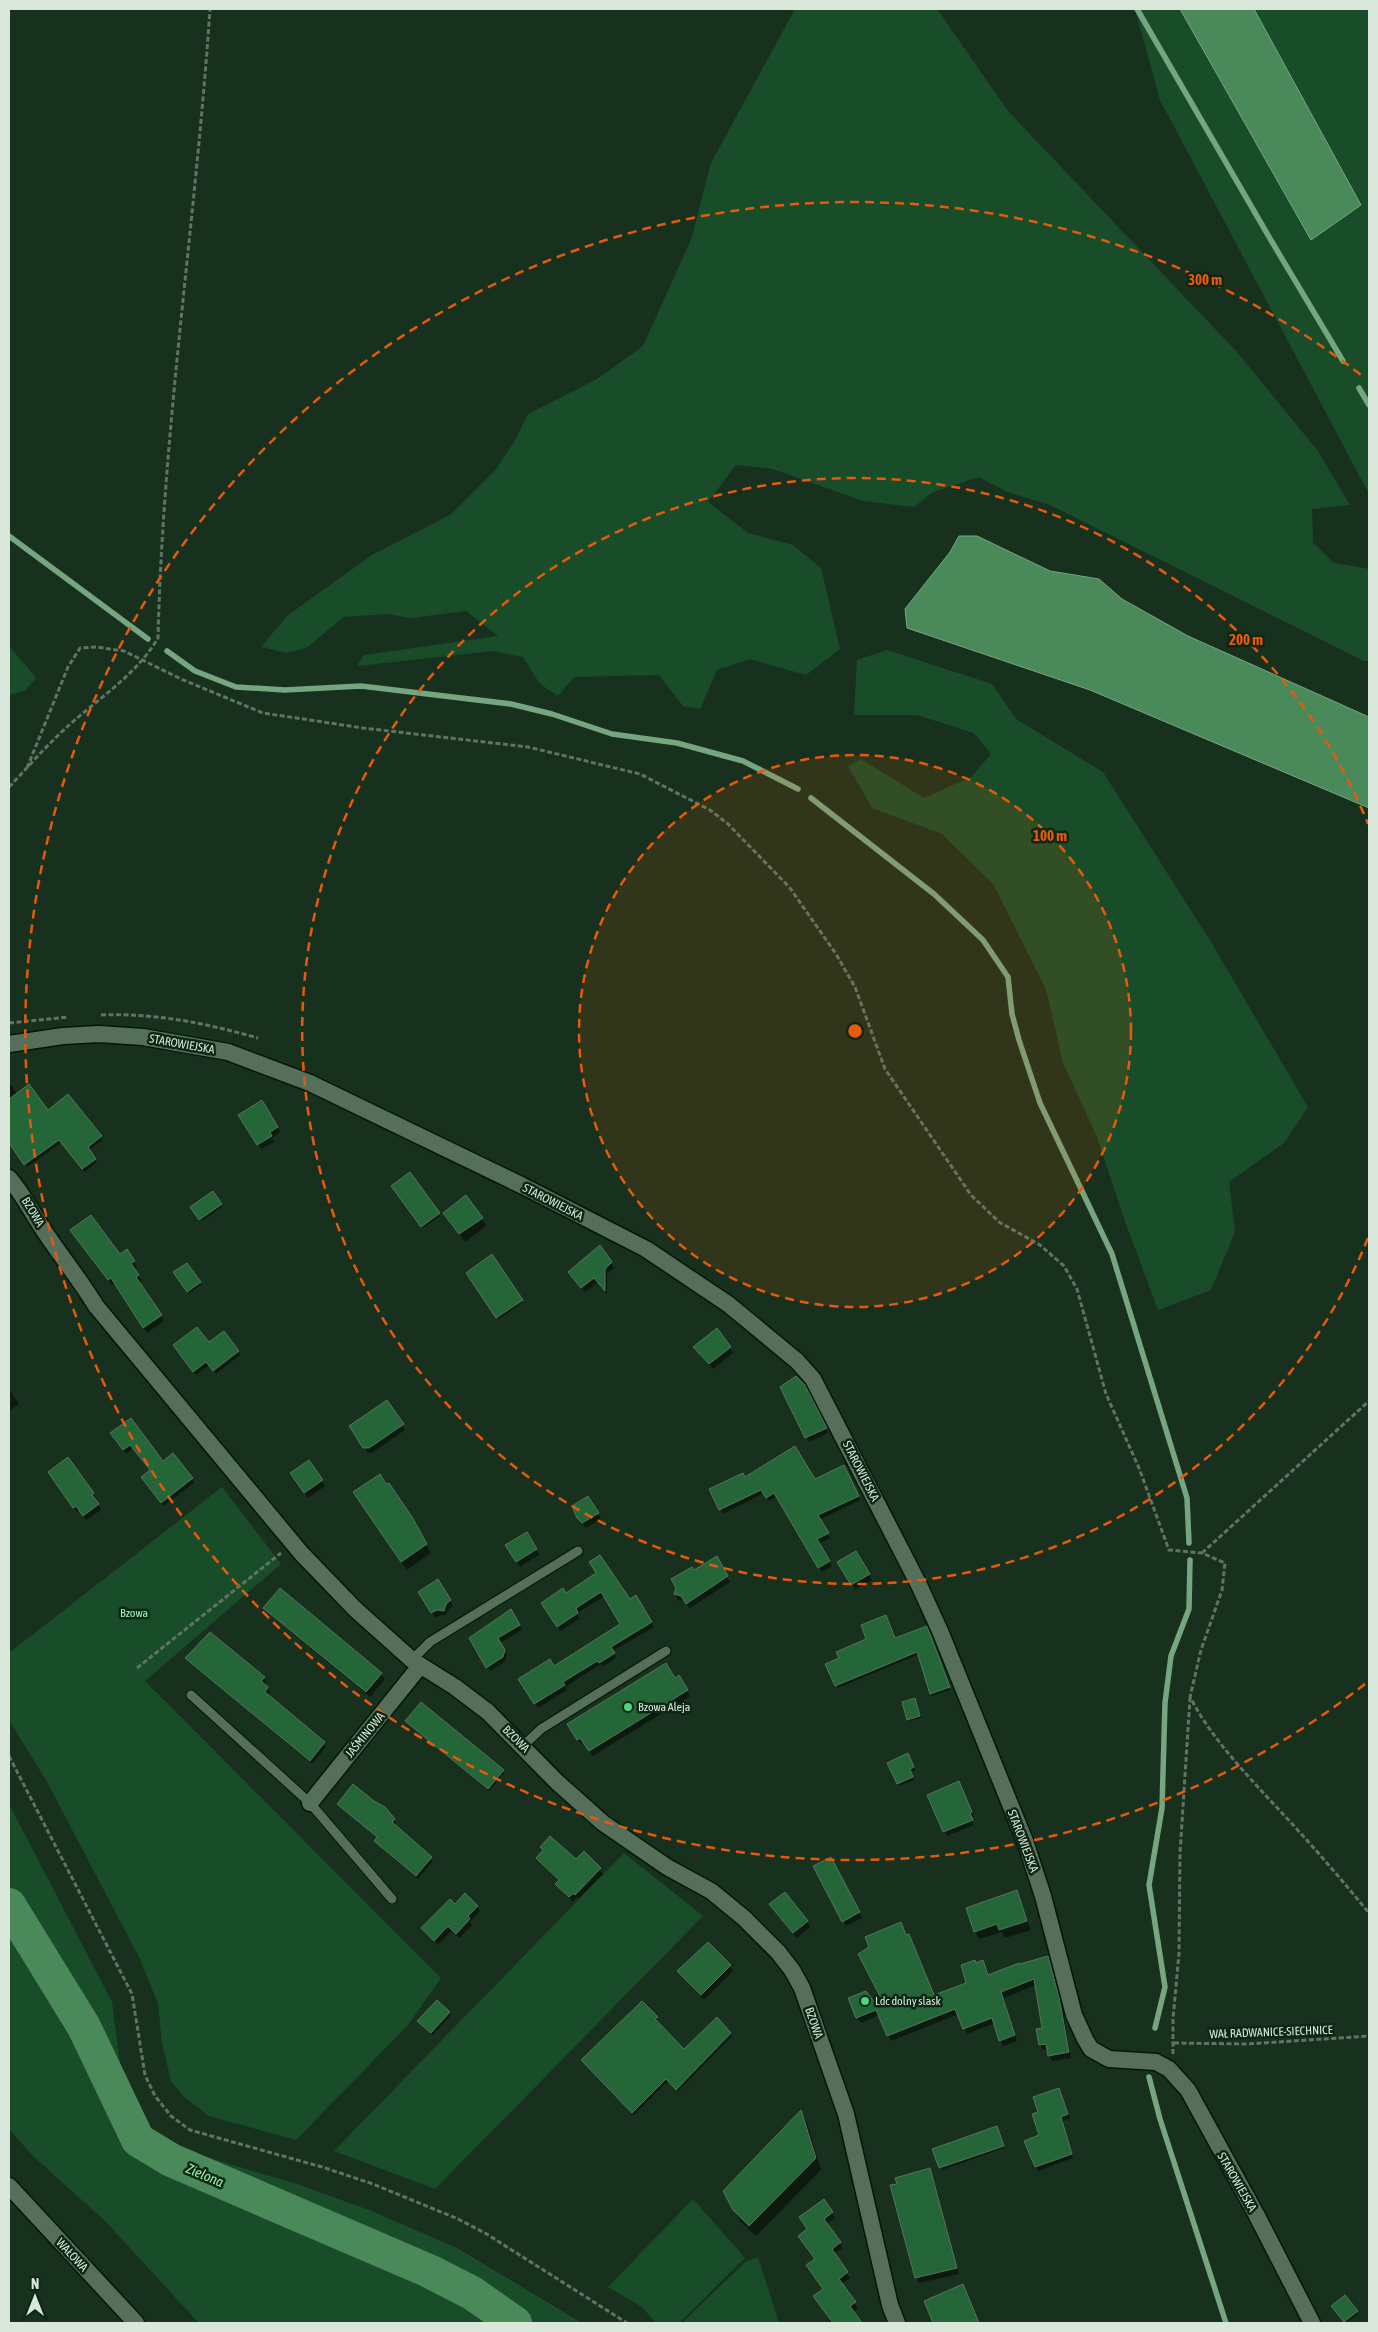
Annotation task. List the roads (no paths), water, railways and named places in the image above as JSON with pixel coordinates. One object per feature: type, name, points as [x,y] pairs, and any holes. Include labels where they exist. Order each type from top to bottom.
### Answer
[{"type":"street","name":"STAROWIEJSKA","points":[[9,1044],[63,1036],[100,1034],[143,1037],[228,1052],[302,1080],[522,1186],[646,1249],[728,1304],[797,1360],[813,1379],[919,1585],[940,1630],[1025,1842],[1043,1896],[1074,2016],[1084,2039],[1091,2049],[1109,2059],[1156,2062],[1169,2069],[1188,2090],[1256,2214],[1312,2323]]},
{"type":"street","name":"BZOWA","points":[[9,1178],[29,1204],[41,1226],[76,1274],[96,1306],[293,1544],[361,1616],[416,1663],[456,1687],[488,1712],[557,1782],[603,1823],[667,1867],[710,1891],[744,1918],[778,1952],[792,1970],[802,1988],[846,2114],[890,2304],[897,2323]]},
{"type":"street","name":"JAŚMINOWA","points":[[310,1803],[416,1663]]},
{"type":"street","name":"WAŁOWA","points":[[9,2186],[136,2323]]},
{"type":"lane","points":[[416,1663],[430,1642],[578,1550]]},
{"type":"lane","points":[[522,1746],[541,1729],[666,1651]]},
{"type":"lane","points":[[191,1695],[310,1803],[392,1899]]},
{"type":"waterway","points":[[1137,9],[1343,361]]},
{"type":"waterway","points":[[1359,388],[1369,405]]},
{"type":"waterway","points":[[9,536],[148,639]]},
{"type":"waterway","points":[[167,651],[195,671],[236,687],[285,690],[361,686],[511,704],[552,714],[612,734],[677,743],[743,761],[798,789]]},
{"type":"waterway","points":[[811,798],[934,894],[983,940],[1008,977],[1012,1014],[1040,1103],[1112,1254],[1187,1498],[1189,1543]]},
{"type":"waterway","points":[[1155,2028],[1165,1987],[1149,1885],[1162,1808],[1165,1703],[1171,1656],[1189,1609],[1190,1560]]},
{"type":"waterway","name":"Zielona","points":[[9,1905],[84,2027],[138,2140],[171,2160],[429,2271],[472,2293],[515,2323]]},
{"type":"waterway","points":[[1149,2077],[1160,2119],[1226,2323]]},
{"type":"place","name":"Bzowa Aleja","points":[[628,1707]]},
{"type":"place","name":"Ldc dolny slask","points":[[865,2001]]},
{"type":"park label","name":"Bzowa","points":[[134,1613]]}]
